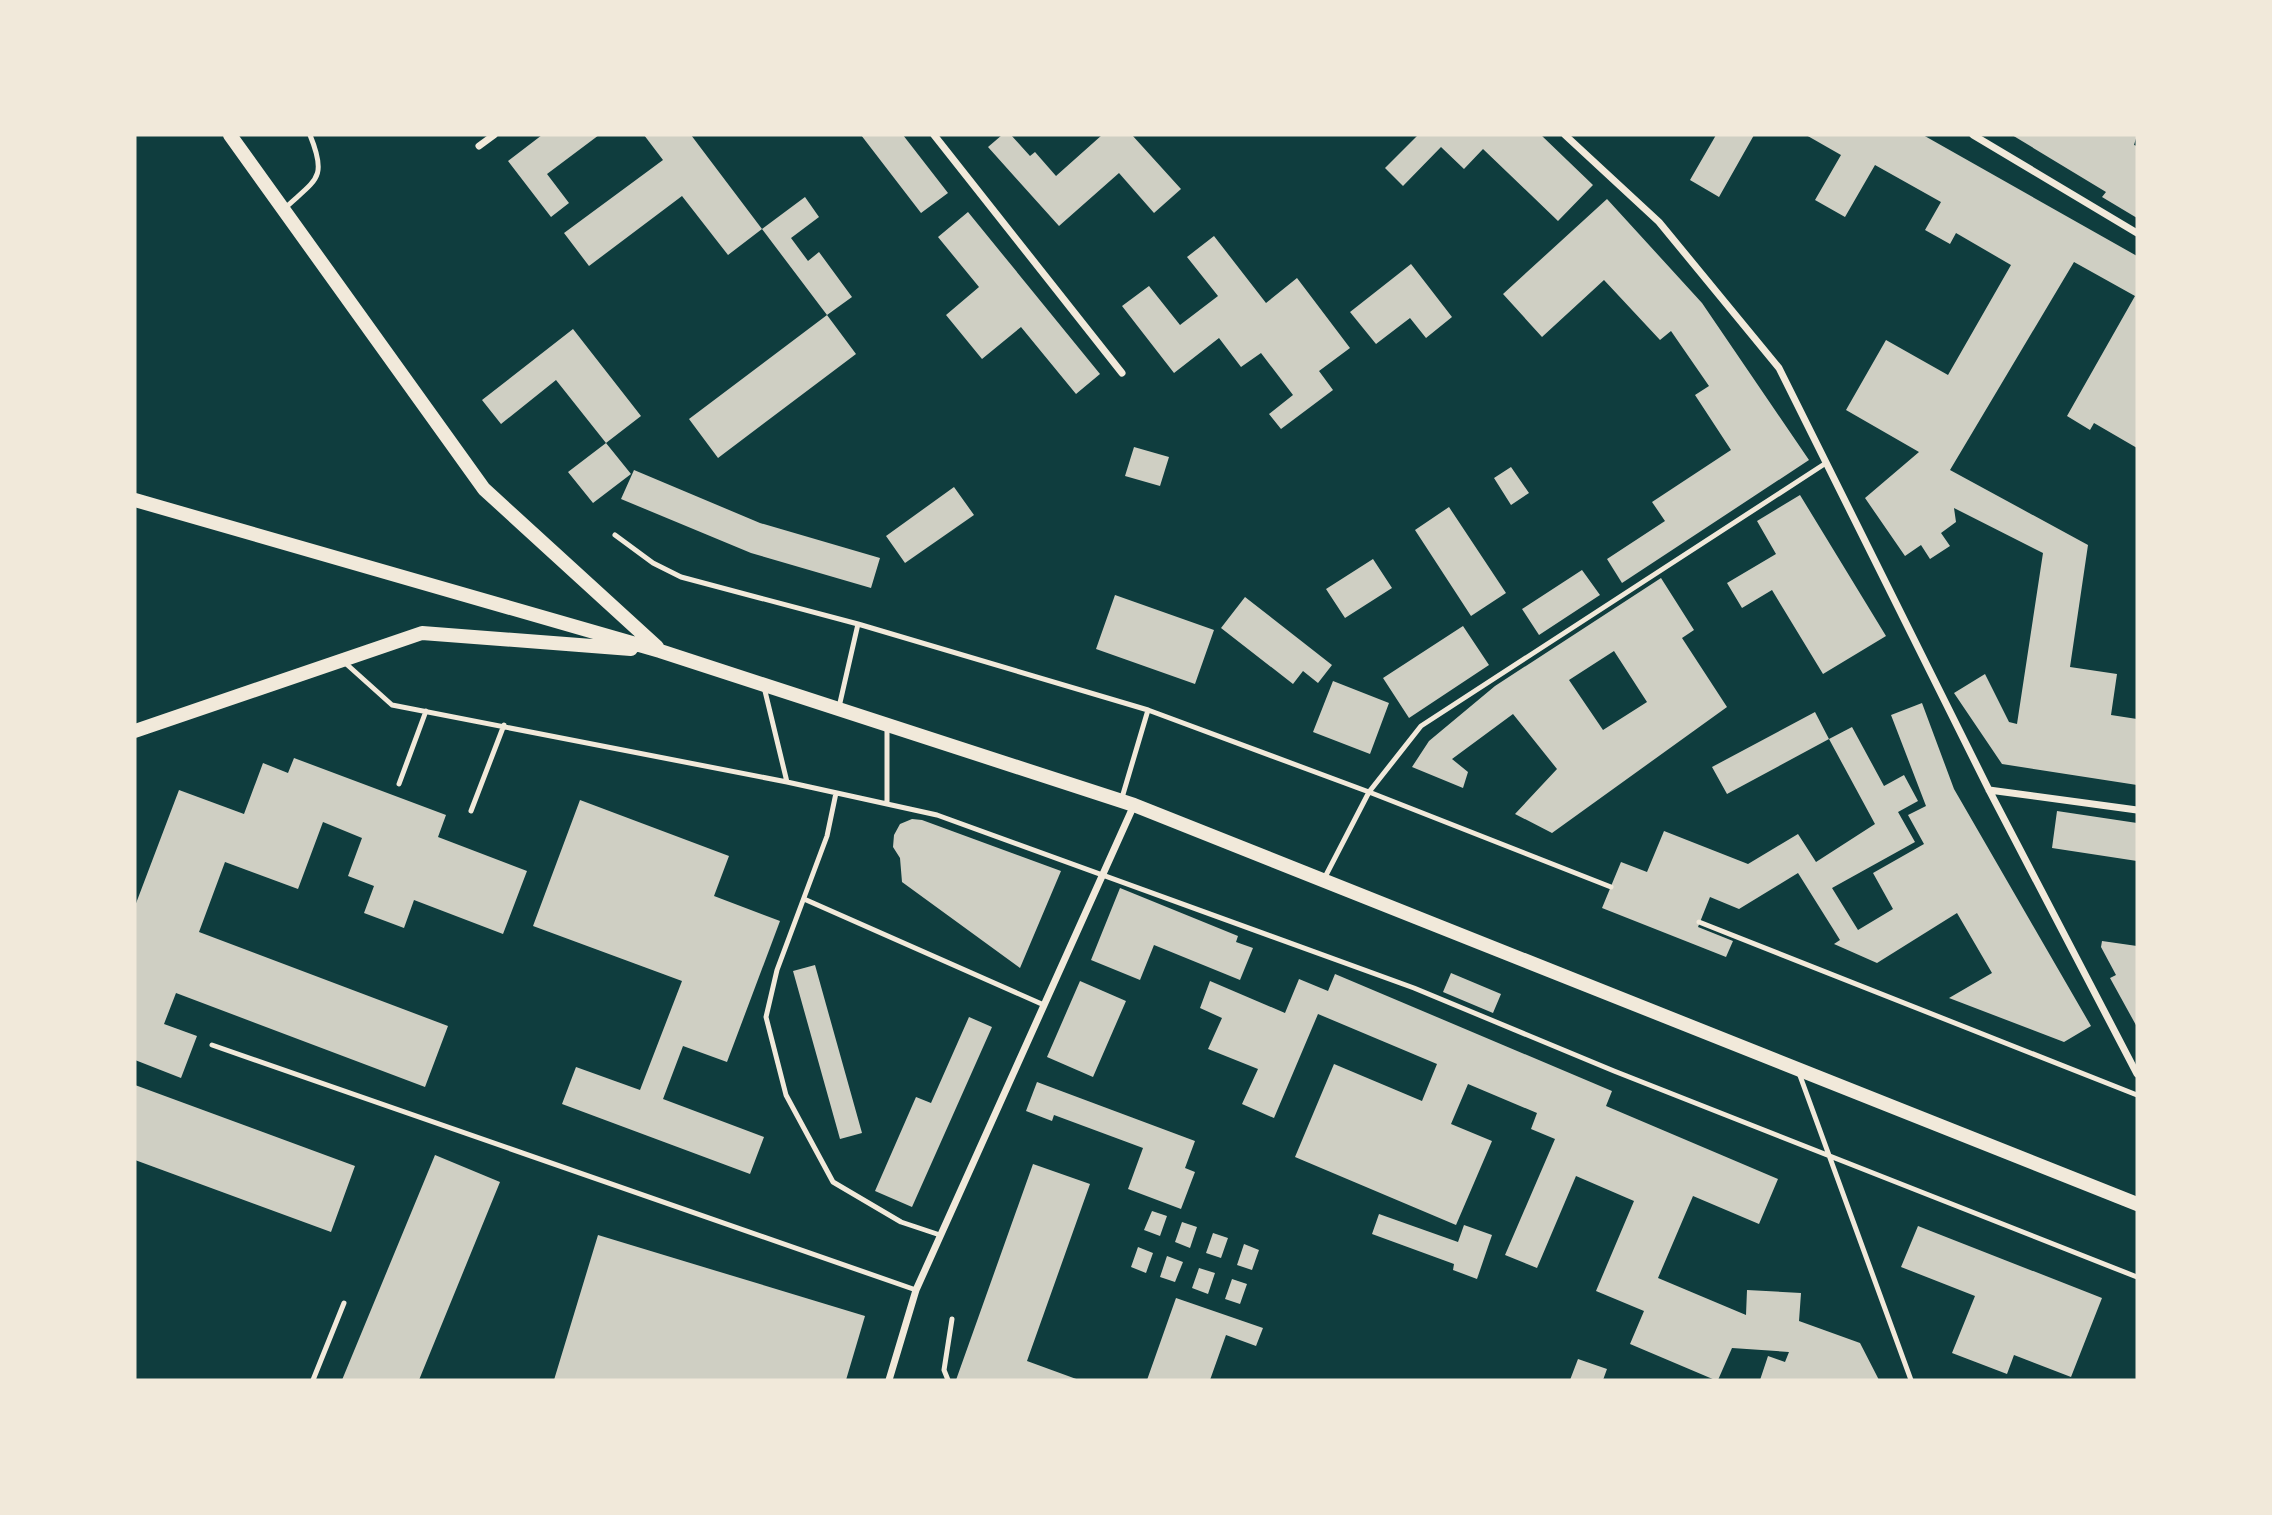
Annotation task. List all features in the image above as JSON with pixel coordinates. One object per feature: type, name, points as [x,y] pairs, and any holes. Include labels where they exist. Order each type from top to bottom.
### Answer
[{"type":"main road","points":[[230,135],[484,489],[660,651]]},
{"type":"main road","points":[[135,499],[660,651],[1128,803],[2137,1204]]},
{"type":"main road","points":[[135,731],[422,633],[660,651]]},
{"type":"street","points":[[479,146],[494,135]]},
{"type":"street","points":[[934,135],[1122,373]]},
{"type":"street","points":[[1565,135],[1659,222],[1779,368],[1989,790],[2137,1074]]},
{"type":"street","points":[[1973,135],[2137,233]]},
{"type":"street","points":[[1989,790],[2137,810]]},
{"type":"street","points":[[889,1380],[916,1290],[1102,874],[1128,803]]},
{"type":"lane","points":[[284,209],[317,178],[320,161],[310,135]]},
{"type":"lane","points":[[1323,880],[1369,792],[1421,726],[1826,463]]},
{"type":"lane","points":[[615,535],[653,563],[681,577],[858,624],[1148,710],[1369,792],[1611,887]]},
{"type":"lane","points":[[839,708],[858,624]]},
{"type":"lane","points":[[343,662],[391,705],[787,782],[937,815],[1414,988],[2137,1277]]},
{"type":"lane","points":[[763,684],[787,782]]},
{"type":"lane","points":[[1128,803],[1148,710]]},
{"type":"lane","points":[[399,784],[426,711]]},
{"type":"lane","points":[[887,725],[887,804]]},
{"type":"lane","points":[[471,811],[504,726]]},
{"type":"lane","points":[[836,793],[827,836],[777,970],[766,1017],[786,1095],[833,1182],[901,1222],[940,1235]]},
{"type":"lane","points":[[804,899],[1044,1004]]},
{"type":"lane","points":[[1699,922],[2137,1095]]},
{"type":"lane","points":[[212,1045],[916,1290]]},
{"type":"lane","points":[[1797,1067],[1910,1380]]},
{"type":"lane","points":[[313,1380],[344,1303]]},
{"type":"lane","points":[[948,1380],[944,1370],[952,1319]]},
{"type":"building","points":[[542,135],[599,135],[547,174],[569,203],[551,217],[508,161]]},
{"type":"building","points":[[644,135],[691,135],[762,229],[728,255],[682,196],[589,266],[564,233],[663,160]]},
{"type":"building","points":[[861,135],[903,135],[948,193],[921,213]]},
{"type":"building","points":[[1002,135],[1011,135],[1030,156],[1035,152],[1056,176],[1102,135],[1132,135],[1181,189],[1154,213],[1119,173],[1059,226],[988,147]]},
{"type":"building","points":[[1418,135],[1541,135],[1593,185],[1558,221],[1483,149],[1464,169],[1441,147],[1403,186],[1385,168]]},
{"type":"building","points":[[1716,135],[1754,135],[1719,197],[1690,180]]},
{"type":"building","points":[[1806,135],[1923,135],[2137,256],[2137,448],[2094,423],[2090,430],[2067,416],[2135,296],[2074,262],[1950,470],[2088,545],[2070,667],[2117,674],[2111,715],[2137,719],[2137,785],[2002,764],[1954,693],[1985,674],[2009,722],[2017,724],[2043,553],[1954,508],[1956,522],[1941,533],[1950,546],[1930,559],[1921,545],[1905,556],[1865,498],[1919,452],[1846,410],[1886,340],[1948,375],[2011,265],[1956,233],[1950,244],[1925,230],[1941,202],[1875,165],[1845,217],[1815,200],[1841,155]]},
{"type":"building","points":[[2012,135],[2137,135],[2134,145],[2137,146],[2137,218],[2102,197],[2106,192]]},
{"type":"building","points":[[805,197],[819,217],[791,238],[808,261],[819,252],[852,297],[827,315],[762,229]]},
{"type":"building","points":[[1607,199],[1702,303],[1809,460],[1622,583],[1607,559],[1665,521],[1652,502],[1731,450],[1695,395],[1709,386],[1671,331],[1660,340],[1604,280],[1542,337],[1503,294]]},
{"type":"building","points":[[968,212],[1100,374],[1076,394],[1021,327],[982,359],[946,315],[979,287],[938,237]]},
{"type":"building","points":[[1214,236],[1266,303],[1297,278],[1350,348],[1319,371],[1333,390],[1281,429],[1269,414],[1293,395],[1261,353],[1241,367],[1219,338],[1174,373],[1122,306],[1149,286],[1180,325],[1218,296],[1187,257]]},
{"type":"building","points":[[1411,264],[1452,317],[1426,338],[1410,318],[1376,344],[1350,312]]},
{"type":"building","points":[[827,315],[856,354],[718,458],[689,419]]},
{"type":"building","points":[[573,329],[641,416],[606,443],[556,380],[501,424],[482,400]]},
{"type":"building","points":[[606,443],[631,474],[593,503],[568,472]]},
{"type":"building","points":[[1134,447],[1169,457],[1160,486],[1125,476]]},
{"type":"building","points":[[1511,467],[1529,493],[1511,505],[1494,478]]},
{"type":"building","points":[[634,470],[760,523],[880,558],[871,588],[751,553],[621,499]]},
{"type":"building","points":[[954,487],[974,515],[905,563],[886,536]]},
{"type":"building","points":[[1800,495],[1886,636],[1823,674],[1772,590],[1742,608],[1727,583],[1776,554],[1757,521]]},
{"type":"building","points":[[1449,507],[1506,593],[1471,616],[1415,530]]},
{"type":"building","points":[[1373,559],[1392,588],[1345,618],[1326,589]]},
{"type":"building","points":[[1582,570],[1600,595],[1539,635],[1522,609]]},
{"type":"building","points":[[1661,578],[1694,630],[1682,638],[1727,707],[1552,833],[1515,814],[1557,769],[1513,714],[1452,759],[1468,772],[1463,788],[1412,767],[1429,741],[1495,686]],"holes":[[[1614,651],[1647,702],[1603,730],[1569,680]]]},
{"type":"building","points":[[1115,595],[1214,630],[1195,684],[1096,649]]},
{"type":"building","points":[[1245,597],[1332,665],[1318,683],[1303,671],[1293,684],[1221,628]]},
{"type":"building","points":[[1463,626],[1489,665],[1409,718],[1383,678]]},
{"type":"building","points":[[1333,681],[1389,703],[1370,754],[1313,732]]},
{"type":"building","points":[[1922,703],[1954,789],[2091,1026],[2064,1042],[1949,998],[1992,973],[1957,913],[1877,963],[1834,944],[1840,940],[1798,873],[1739,909],[1710,897],[1698,927],[1733,941],[1726,957],[1602,908],[1621,862],[1647,872],[1664,831],[1748,864],[1798,834],[1816,862],[1875,824],[1829,739],[1852,727],[1884,786],[1904,775],[1918,801],[1898,812],[1915,842],[1832,888],[1858,930],[1893,909],[1873,873],[1924,844],[1908,815],[1926,806],[1891,715]]},
{"type":"building","points":[[1815,712],[1829,739],[1727,794],[1712,767]]},
{"type":"building","points":[[294,758],[446,815],[438,837],[527,871],[503,934],[414,900],[404,928],[364,913],[374,886],[348,876],[362,838],[323,822],[298,889],[225,862],[199,932],[448,1026],[425,1087],[176,993],[164,1024],[197,1036],[181,1078],[135,1060],[135,906],[179,790],[244,814],[263,763],[288,773]]},
{"type":"building","points":[[580,800],[729,856],[714,896],[780,921],[727,1062],[683,1046],[663,1099],[764,1137],[750,1174],[562,1104],[576,1067],[640,1090],[682,981],[533,926]]},
{"type":"building","points":[[2057,811],[2137,823],[2137,861],[2052,848]]},
{"type":"building","points":[[912,819],[922,820],[1061,871],[1020,968],[902,882],[900,858],[893,847],[894,835],[900,824]]},
{"type":"building","points":[[1120,888],[1238,936],[1236,942],[1253,948],[1240,980],[1154,945],[1140,980],[1091,960]]},
{"type":"building","points":[[2102,941],[2137,946],[2137,1027],[2110,978],[2116,975],[2101,947]]},
{"type":"building","points":[[815,965],[862,1133],[840,1139],[793,971]]},
{"type":"building","points":[[1451,973],[1501,994],[1493,1013],[1443,992]]},
{"type":"building","points":[[1335,974],[1612,1091],[1606,1106],[1778,1179],[1759,1224],[1693,1196],[1658,1278],[1746,1315],[1747,1290],[1801,1293],[1799,1321],[1860,1343],[1879,1380],[1760,1380],[1768,1356],[1785,1362],[1789,1352],[1732,1348],[1718,1380],[1715,1380],[1630,1344],[1644,1311],[1596,1291],[1634,1201],[1576,1176],[1537,1268],[1505,1255],[1555,1139],[1531,1129],[1537,1113],[1468,1084],[1451,1124],[1492,1141],[1456,1225],[1295,1157],[1334,1064],[1422,1101],[1437,1064],[1318,1014],[1274,1118],[1242,1104],[1258,1069],[1208,1049],[1222,1018],[1200,1008],[1210,981],[1285,1013],[1299,979],[1328,991]]},
{"type":"building","points":[[1080,981],[1126,1001],[1093,1077],[1047,1057]]},
{"type":"building","points":[[969,1017],[992,1027],[912,1207],[875,1191],[916,1097],[931,1103]]},
{"type":"building","points":[[1037,1082],[1195,1141],[1185,1168],[1195,1172],[1181,1209],[1128,1189],[1143,1148],[1054,1115],[1052,1121],[1026,1111]]},
{"type":"building","points":[[135,1085],[355,1166],[331,1232],[135,1160]]},
{"type":"building","points":[[435,1155],[500,1182],[419,1380],[342,1380]]},
{"type":"building","points":[[1033,1164],[1090,1184],[1027,1361],[1079,1380],[956,1380]]},
{"type":"building","points":[[1152,1211],[1167,1216],[1160,1236],[1144,1230]]},
{"type":"building","points":[[1379,1214],[1458,1242],[1464,1225],[1492,1235],[1477,1279],[1453,1270],[1454,1264],[1372,1234]]},
{"type":"building","points":[[1182,1222],[1197,1227],[1190,1248],[1175,1242]]},
{"type":"building","points":[[1918,1226],[2102,1298],[2071,1377],[2014,1355],[2007,1374],[1952,1353],[1975,1296],[1901,1267]]},
{"type":"building","points":[[1213,1233],[1228,1238],[1221,1258],[1206,1253]]},
{"type":"building","points":[[598,1235],[865,1316],[846,1380],[554,1380]]},
{"type":"building","points":[[1244,1244],[1259,1250],[1252,1270],[1237,1265]]},
{"type":"building","points":[[1138,1247],[1153,1253],[1146,1273],[1131,1267]]},
{"type":"building","points":[[1167,1256],[1183,1262],[1175,1282],[1160,1277]]},
{"type":"building","points":[[1199,1268],[1215,1273],[1208,1294],[1192,1288]]},
{"type":"building","points":[[1232,1279],[1247,1284],[1240,1304],[1225,1299]]},
{"type":"building","points":[[1176,1298],[1263,1328],[1256,1346],[1226,1335],[1210,1380],[1147,1380]]},
{"type":"building","points":[[1578,1359],[1607,1369],[1603,1380],[1570,1380]]}]
